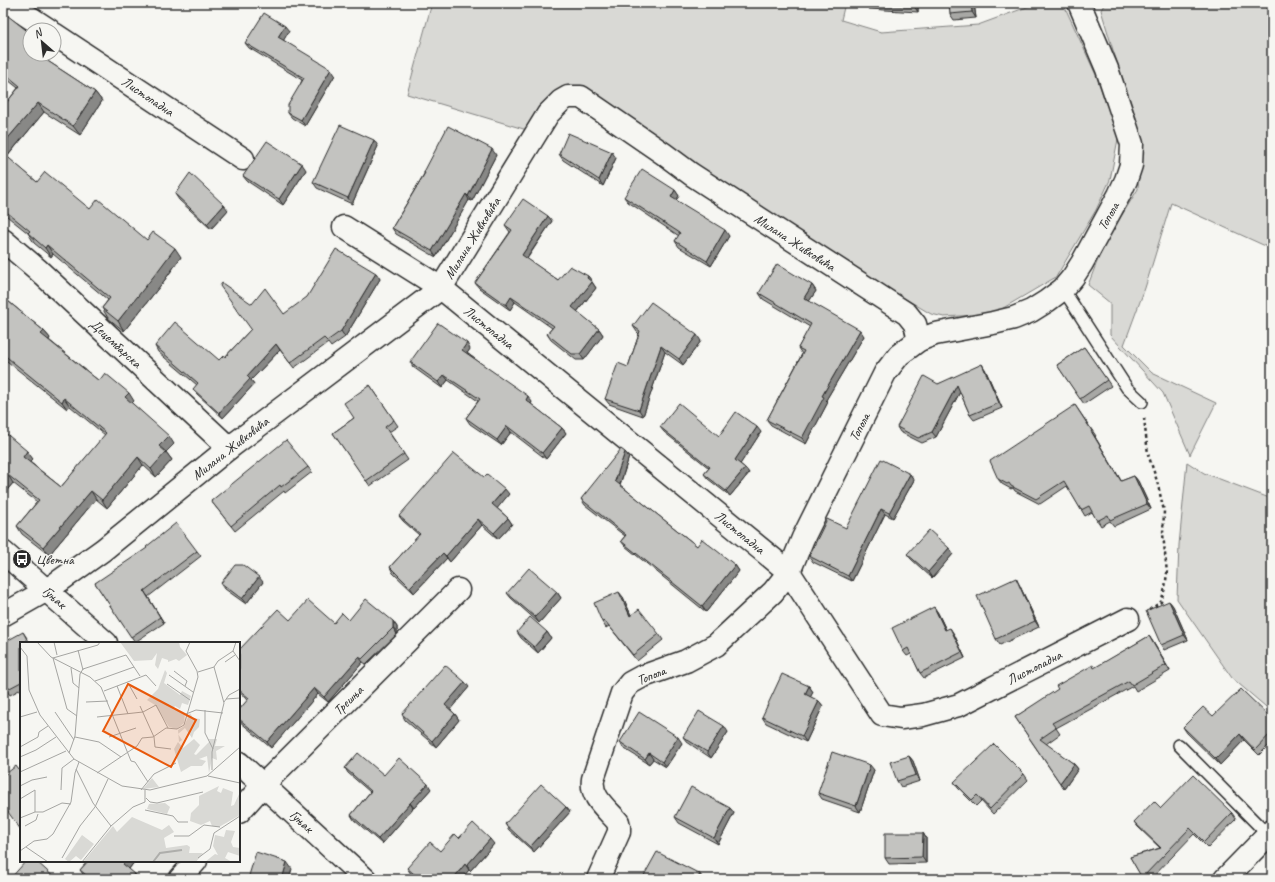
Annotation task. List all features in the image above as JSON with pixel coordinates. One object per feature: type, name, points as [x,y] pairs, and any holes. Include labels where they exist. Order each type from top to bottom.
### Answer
[{"type":"street","points":[[8,3],[37,22]]},
{"type":"street","name":"Топола","points":[[598,879],[619,832],[619,827],[618,822],[595,794],[592,785],[622,693],[630,684],[641,677],[686,661],[716,645],[773,592],[788,572],[803,538],[885,373],[899,355],[919,340],[935,334],[1014,318],[1031,311],[1047,301],[1063,288],[1082,263],[1119,196],[1131,165],[1132,144],[1107,69],[1079,3]]},
{"type":"street","name":"Листопадна","points":[[62,39],[243,159]]},
{"type":"street","name":"Милана Живковића","points":[[3,616],[47,590],[103,550],[229,448],[441,288],[548,114],[561,101],[568,97],[580,97],[691,174],[907,314],[916,324],[919,340]]},
{"type":"street","name":"Листопадна","points":[[344,227],[441,288],[788,572],[882,715],[901,718],[923,715],[959,705],[1128,619]]},
{"type":"street","name":"Децембарска","points":[[3,240],[37,269],[229,448]]},
{"type":"street","name":"Гуњак","points":[[3,552],[105,642]]},
{"type":"street","name":"Трешња","points":[[240,811],[263,785],[458,590]]},
{"type":"street","name":"Гуњак","points":[[240,764],[366,879]]},
{"type":"street","points":[[1225,879],[1270,833]]},
{"type":"street","points":[[180,879],[195,862]]},
{"type":"lane","points":[[1063,288],[1127,388],[1142,402]]},
{"type":"lane","points":[[1179,745],[1270,833]]},
{"type":"path","points":[[1128,619],[1161,602],[1167,573],[1163,534],[1164,511],[1157,481],[1148,454],[1142,402]]},
{"type":"shaded area","points":[[432,3],[845,3],[841,20],[881,32],[978,25],[1038,3],[1063,3],[1096,75],[1106,104],[1115,120],[1118,139],[1110,180],[1096,210],[1056,277],[993,314],[944,317],[931,314],[691,174],[623,117],[561,101],[527,130],[407,94]]},
{"type":"shaded area","points":[[1105,3],[1272,3],[1272,249],[1171,203],[1145,288],[1124,345],[1152,373],[1216,403],[1190,455],[1163,393],[1110,335],[1110,303],[1088,285],[1104,244],[1138,189],[1140,149],[1137,120],[1101,10]]},
{"type":"shaded area","points":[[1187,462],[1204,473],[1272,499],[1272,712],[1232,678],[1177,599],[1179,545]]},
{"type":"building","points":[[914,3],[914,6],[865,4]]},
{"type":"building","points":[[949,3],[971,3],[972,12],[950,14]]},
{"type":"building","points":[[3,12],[22,27],[22,62],[49,62],[95,92],[73,126],[38,103],[3,144],[3,107],[20,86],[3,72]]},
{"type":"building","points":[[264,13],[285,26],[278,37],[331,69],[301,120],[288,113],[288,105],[304,78],[245,43]]},
{"type":"building","points":[[340,125],[374,140],[348,198],[313,182]]},
{"type":"building","points":[[448,126],[492,149],[468,196],[466,194],[432,251],[392,228],[425,173],[424,172]]},
{"type":"building","points":[[568,133],[612,152],[599,180],[559,154]]},
{"type":"building","points":[[267,141],[302,164],[279,199],[243,176]]},
{"type":"building","points":[[3,153],[37,182],[45,172],[90,209],[98,199],[147,240],[153,232],[175,248],[118,321],[102,308],[110,298],[47,245],[45,248],[28,233],[30,231],[3,209]]},
{"type":"building","points":[[642,169],[675,190],[671,197],[725,230],[707,261],[675,241],[680,233],[624,197]]},
{"type":"building","points":[[190,173],[224,205],[207,224],[175,194]]},
{"type":"building","points":[[523,199],[548,216],[522,255],[558,280],[570,266],[588,276],[587,278],[592,282],[572,307],[599,329],[580,354],[572,354],[547,334],[554,326],[511,297],[506,305],[475,283],[512,230],[505,225]]},
{"type":"building","points":[[336,249],[376,273],[341,331],[327,341],[324,338],[290,363],[276,344],[247,376],[250,379],[219,413],[193,389],[198,383],[155,346],[175,322],[219,360],[224,355],[225,357],[251,329],[220,286],[222,283],[252,304],[265,288],[284,314],[307,297]]},
{"type":"building","points":[[777,264],[812,285],[804,298],[860,330],[822,396],[824,397],[802,438],[767,420],[804,351],[798,348],[811,324],[759,293]]},
{"type":"building","points":[[3,297],[44,331],[41,334],[99,381],[105,373],[129,393],[125,397],[169,436],[159,446],[166,452],[151,469],[138,457],[102,500],[91,491],[43,547],[17,526],[39,500],[8,475],[3,481],[3,431],[27,451],[23,457],[61,487],[106,433],[64,398],[62,402],[3,354]]},
{"type":"building","points":[[651,302],[697,335],[679,359],[661,346],[639,410],[605,399],[618,363],[628,367],[640,331],[633,326]]},
{"type":"building","points":[[438,323],[467,343],[462,350],[528,396],[526,400],[562,428],[542,453],[507,426],[497,440],[466,418],[480,399],[444,375],[438,382],[410,362]]},
{"type":"building","points":[[1084,347],[1107,380],[1080,399],[1057,365]]},
{"type":"building","points":[[982,364],[999,403],[970,415],[957,385],[932,432],[918,438],[897,427],[924,376],[938,384]]},
{"type":"building","points":[[370,385],[394,420],[385,427],[404,454],[366,481],[333,433],[354,418],[344,403]]},
{"type":"building","points":[[679,403],[719,436],[736,412],[757,427],[735,460],[745,468],[726,491],[704,474],[710,467],[660,427]]},
{"type":"building","points":[[1075,405],[1121,481],[1134,476],[1147,504],[1110,520],[1108,515],[1097,521],[1089,506],[1081,510],[1064,481],[1036,499],[1011,486],[1009,483],[1007,484],[998,479],[990,461]]},
{"type":"building","points":[[286,440],[308,467],[281,487],[280,485],[231,526],[211,501]]},
{"type":"building","points":[[621,449],[625,452],[615,481],[697,546],[702,539],[735,565],[702,606],[621,541],[626,535],[581,499]]},
{"type":"building","points":[[454,453],[484,477],[487,474],[505,489],[492,504],[508,518],[494,533],[478,519],[446,556],[443,553],[410,587],[390,567],[420,534],[399,516]]},
{"type":"building","points":[[881,459],[910,474],[889,513],[881,509],[848,576],[809,556],[827,519],[846,528]]},
{"type":"building","points":[[176,523],[197,551],[144,591],[160,617],[131,637],[95,583],[147,548],[146,547]]},
{"type":"building","points":[[929,530],[949,548],[928,572],[907,554]]},
{"type":"building","points":[[235,565],[243,565],[259,577],[242,599],[221,583]]},
{"type":"building","points":[[529,568],[557,592],[535,617],[507,593]]},
{"type":"building","points":[[1016,578],[1035,621],[996,639],[977,596]]},
{"type":"building","points":[[619,592],[630,616],[639,609],[659,634],[633,655],[605,621],[602,622],[594,603]]},
{"type":"building","points":[[366,599],[393,621],[393,628],[362,659],[359,657],[324,697],[314,688],[267,742],[240,720],[240,709],[249,698],[240,691],[240,649],[278,609],[290,620],[308,600],[334,623],[342,613],[349,620]]},
{"type":"building","points":[[1169,601],[1184,635],[1161,645],[1146,611]]},
{"type":"building","points":[[934,607],[945,630],[950,628],[962,652],[920,673],[908,648],[903,651],[892,628]]},
{"type":"building","points":[[530,617],[547,632],[534,647],[517,632]]},
{"type":"building","points":[[23,632],[28,642],[20,642],[20,683],[6,690],[3,684],[3,643]]},
{"type":"building","points":[[1149,636],[1166,665],[1132,685],[1129,681],[1052,723],[1056,728],[1040,739],[1074,764],[1060,783],[1015,717],[1058,689],[1056,686],[1093,665],[1094,668]]},
{"type":"building","points":[[445,665],[465,682],[445,705],[455,714],[432,741],[402,714]]},
{"type":"building","points":[[782,674],[809,686],[805,694],[819,701],[802,736],[762,717]]},
{"type":"building","points":[[1241,689],[1272,719],[1272,732],[1255,750],[1240,734],[1216,759],[1183,727],[1203,707],[1213,716]]},
{"type":"building","points":[[699,711],[724,726],[707,752],[683,737]]},
{"type":"building","points":[[639,712],[678,737],[662,762],[649,753],[645,759],[620,742]]},
{"type":"building","points":[[994,744],[1024,774],[990,809],[977,795],[972,800],[954,782]]},
{"type":"building","points":[[832,752],[870,765],[856,806],[818,793]]},
{"type":"building","points":[[358,753],[384,775],[399,758],[428,784],[378,839],[351,815],[371,791],[345,768]]},
{"type":"building","points":[[909,756],[916,775],[897,781],[890,762]]},
{"type":"building","points":[[16,766],[19,770],[20,769],[20,829],[3,805],[3,776]]},
{"type":"building","points":[[1193,775],[1232,813],[1204,842],[1190,828],[1142,878],[1130,857],[1161,848],[1134,822],[1154,801],[1161,808]]},
{"type":"building","points":[[541,784],[566,807],[530,847],[505,824]]},
{"type":"building","points":[[691,787],[730,808],[714,838],[675,817]]},
{"type":"building","points":[[473,823],[490,839],[467,865],[465,864],[453,879],[420,879],[407,868],[430,842],[440,851],[455,834],[459,838]]},
{"type":"building","points":[[885,833],[923,833],[922,857],[885,858]]},
{"type":"building","points":[[256,852],[287,862],[283,876],[295,879],[248,879]]},
{"type":"building","points":[[657,852],[700,874],[697,879],[642,879]]},
{"type":"building","points":[[25,862],[37,862],[56,879],[10,879]]},
{"type":"building","points":[[87,862],[125,862],[123,864],[135,874],[131,879],[91,879],[80,870]]},
{"type":"place","name":"Цветна","points":[[22,559]]}]
